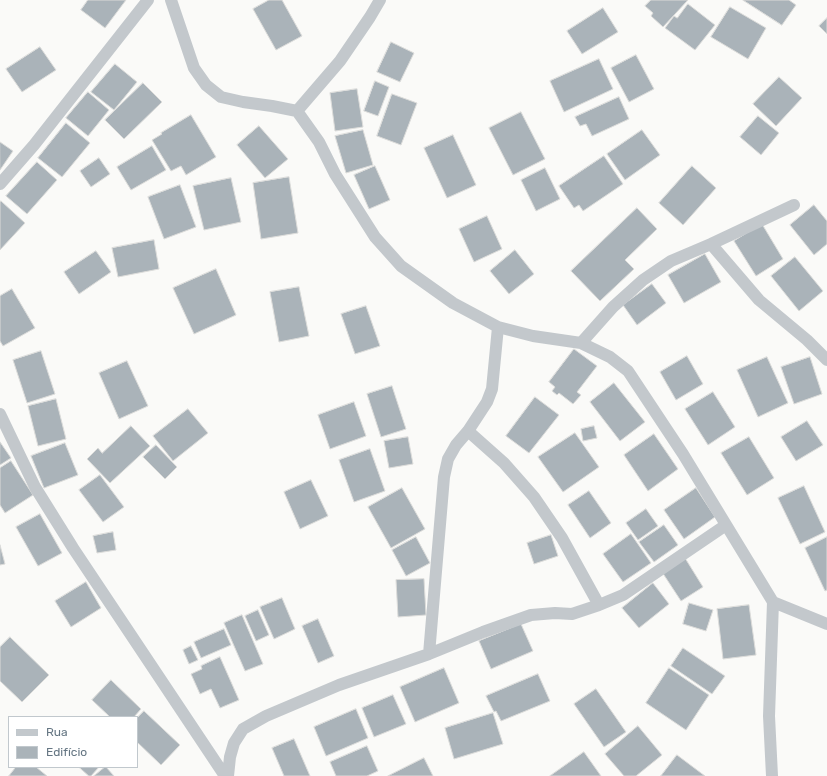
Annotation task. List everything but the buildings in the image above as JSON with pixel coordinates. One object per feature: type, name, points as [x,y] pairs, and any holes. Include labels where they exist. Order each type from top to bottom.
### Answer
[{"type":"street","points":[[0,184],[34,146],[148,0]]},
{"type":"street","points":[[171,0],[194,68],[206,85],[221,97],[297,111],[319,142],[336,174],[375,237],[401,266],[453,303],[498,328],[533,336],[581,343],[610,357],[628,371],[678,448],[773,602],[769,716],[772,776]]},
{"type":"street","points":[[297,111],[340,60],[380,0]]},
{"type":"street","points":[[581,343],[613,307],[643,280],[671,261],[794,205]]},
{"type":"street","points":[[711,244],[759,300],[807,340],[827,360]]},
{"type":"street","points":[[429,654],[444,477],[448,459],[456,445],[468,431],[487,402],[492,389],[498,328]]},
{"type":"street","points":[[0,414],[35,487],[73,548],[224,776]]},
{"type":"street","points":[[468,431],[504,464],[534,497],[562,538],[599,606]]},
{"type":"street","points":[[228,776],[234,742],[243,729],[266,716],[339,685],[429,654],[483,632],[531,615],[555,613],[572,614],[599,606],[623,595],[726,525]]},
{"type":"street","points":[[773,602],[827,624]]}]
